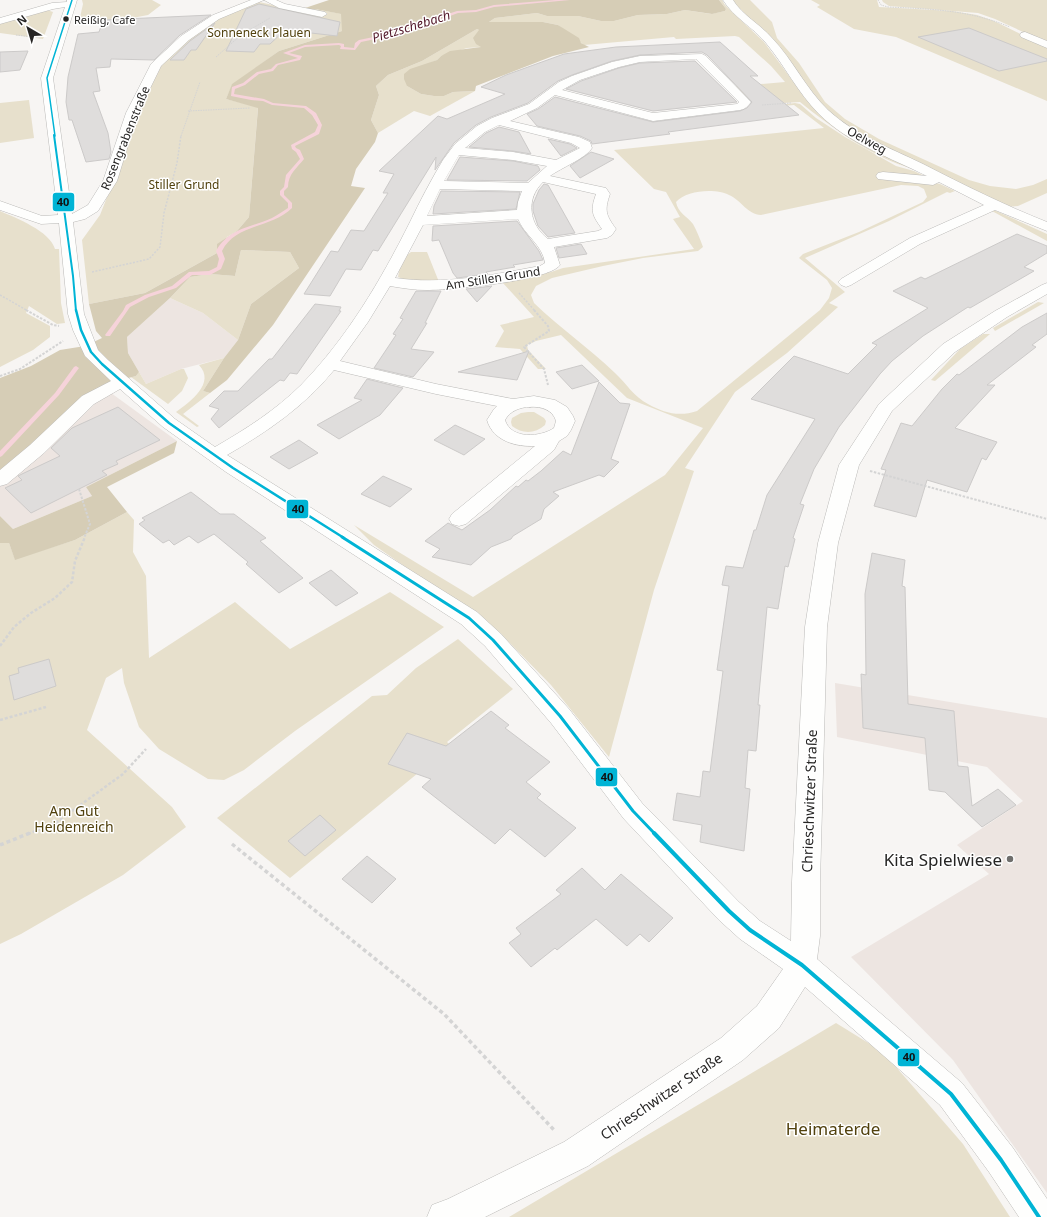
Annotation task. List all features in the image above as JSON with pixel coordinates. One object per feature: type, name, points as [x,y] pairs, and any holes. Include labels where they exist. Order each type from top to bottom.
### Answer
[{"type":"street","name":"Rosengrabenstraße","points":[[0,205],[41,220],[66,219],[80,216],[93,208],[110,181],[132,113],[156,64],[162,57],[185,38],[216,17],[259,0]]},
{"type":"street","points":[[268,0],[282,6],[322,14]]},
{"type":"street","name":"Oelweg","points":[[728,0],[731,7],[768,40],[816,104],[833,120],[895,156],[995,205],[1047,227]]},
{"type":"street","points":[[0,21],[71,2],[47,78],[74,276],[76,314],[81,330],[92,352],[102,364],[169,423],[214,455],[469,618],[493,640],[560,716],[633,811],[729,911],[750,930],[802,965],[951,1094],[1001,1160],[1040,1217]]},
{"type":"street","points":[[1025,34],[1047,45]]},
{"type":"street","points":[[214,455],[287,408],[330,364],[361,322],[417,222],[449,160],[473,135],[496,121],[533,106],[562,84],[628,61],[640,59],[693,56],[702,58],[745,102],[740,107],[652,117],[554,91]]},
{"type":"street","points":[[417,222],[524,214],[526,198],[536,183],[556,164],[584,151],[586,148],[586,145],[575,140],[496,121]]},
{"type":"street","points":[[456,151],[513,156],[556,164]]},
{"type":"street","points":[[883,176],[952,184]]},
{"type":"street","name":"Am Stillen Grund","points":[[436,185],[536,183],[601,192],[603,194],[598,208],[599,215],[609,229],[607,232],[602,235],[545,244]]},
{"type":"street","points":[[846,282],[915,241],[995,205]]},
{"type":"street","name":"Am Stillen Grund","points":[[384,281],[428,287],[464,284],[544,270],[554,265],[545,244],[536,237],[524,214]]},
{"type":"street","name":"Chrieschwitzer Straße","points":[[444,1217],[452,1215],[576,1154],[732,1049],[768,1017],[802,965],[806,936],[806,882],[816,627],[828,543],[849,465],[885,408],[949,348],[1001,314],[1047,288]]},
{"type":"street","points":[[330,364],[436,389],[513,404]]},
{"type":"street","points":[[0,480],[37,450],[88,400],[123,381]]},
{"type":"street","points":[[526,401],[542,402],[553,405],[562,412],[566,418],[566,425],[562,431],[552,437],[538,441],[526,441],[508,436],[500,430],[497,425],[496,419],[499,413],[504,408],[513,404],[526,401]]},
{"type":"street","points":[[459,519],[547,446],[552,437]]},
{"type":"path","points":[[878,0],[881,5],[888,6],[953,10],[977,14],[1025,34]]},
{"type":"path","points":[[216,57],[231,41],[245,31],[259,23],[295,8]]},
{"type":"path","points":[[15,34],[46,38],[60,37]]},
{"type":"path","points":[[74,276],[149,259],[160,247],[164,213],[177,163],[182,130],[200,82]]},
{"type":"path","points":[[188,111],[250,108]]},
{"type":"path","points":[[505,277],[548,326],[549,331],[546,335],[524,346],[544,369],[553,405]]},
{"type":"path","points":[[0,295],[53,324],[81,330]]},
{"type":"path","points":[[0,376],[20,369],[81,330]]},
{"type":"path","points":[[849,465],[1047,520]]},
{"type":"path","points":[[0,646],[14,627],[55,598],[72,582],[75,561],[90,524],[79,489]]},
{"type":"path","points":[[0,720],[46,707]]},
{"type":"path","points":[[0,845],[57,822],[123,774],[146,749]]},
{"type":"path","points":[[232,844],[444,1014],[576,1154]]},
{"type":"shaded area","points":[[329,0],[719,0],[726,9],[725,11],[712,14],[685,10],[667,14],[638,15],[614,21],[601,21],[578,16],[547,16],[537,13],[495,18],[489,22],[543,22],[558,25],[579,38],[581,43],[589,47],[553,56],[476,86],[475,91],[453,92],[444,96],[434,96],[421,94],[407,86],[404,79],[404,74],[410,69],[437,60],[450,51],[481,47],[476,44],[473,38],[479,30],[477,29],[422,61],[388,75],[376,86],[379,95],[371,120],[378,133],[375,142],[356,169],[351,186],[365,188],[273,325],[227,380],[210,393],[203,391],[224,358],[238,340],[251,304],[299,268],[290,252],[241,250],[235,276],[210,274],[190,277],[170,298],[127,337],[128,353],[139,372],[136,376],[105,384],[84,399],[0,477],[0,378],[31,366],[60,350],[85,346],[102,338],[96,331],[89,304],[145,293],[217,253],[217,244],[237,231],[249,217],[258,108],[226,99],[232,84],[279,51],[342,31],[341,14],[315,9],[308,10],[305,8]]},
{"type":"shaded area","points":[[170,298],[203,313],[238,340],[224,358],[181,369],[146,384],[128,353],[127,337]]},
{"type":"shaded area","points":[[111,393],[177,441],[86,487],[92,496],[13,529],[0,516],[0,483],[89,403]]},
{"type":"shaded area","points":[[177,441],[174,453],[107,487],[127,512],[75,540],[15,560],[9,543],[0,543],[0,516],[13,529],[92,496],[86,487]]},
{"type":"shaded area","name":"Kita Spielwiese","points":[[835,683],[1047,718],[1047,1193],[953,1060],[851,957],[989,874],[957,845],[1023,801],[987,767],[837,737]]},
{"type":"green space","points":[[82,0],[152,0],[161,5],[148,15],[127,19],[79,22],[83,4]]},
{"type":"green space","points":[[719,0],[722,0],[725,5],[764,42],[806,99],[914,169],[884,158],[869,150],[839,132],[800,102],[753,104],[736,86],[785,82],[771,66],[739,37],[676,39],[674,37],[584,45],[558,25],[543,22],[489,22],[495,18],[537,13],[547,16],[578,16],[601,21],[614,21],[638,15],[667,14],[685,10],[711,14],[725,11],[726,9]]},
{"type":"green space","points":[[730,0],[750,0],[772,22],[777,38],[799,63],[825,102],[845,119],[879,139],[969,180],[990,186],[1016,189],[1033,185],[1047,179],[1047,193],[1018,206],[1007,207],[872,142],[833,117]]},
{"type":"green space","points":[[811,0],[877,0],[879,7],[952,11],[977,15],[994,21],[1047,47],[1047,101],[896,37],[854,29],[817,7],[820,5]]},
{"type":"green space","points":[[882,0],[1047,0],[1047,43],[995,19],[978,13],[889,6]]},
{"type":"green space","name":"Stiller Grund","points":[[259,2],[301,11],[315,9],[342,14],[342,31],[279,51],[232,85],[226,99],[258,107],[249,217],[237,231],[227,237],[217,253],[145,293],[89,304],[82,240],[100,215],[148,93],[163,62],[187,38],[222,17]]},
{"type":"green space","points":[[47,10],[53,12],[43,39],[0,33],[0,23]]},
{"type":"green space","points":[[477,29],[479,30],[481,47],[467,48],[441,56],[437,60],[425,65],[407,86],[421,94],[434,96],[444,96],[453,92],[475,91],[430,116],[414,111],[378,133],[371,120],[379,95],[376,86],[388,75],[422,61]]},
{"type":"green space","points":[[29,100],[34,138],[0,143],[0,103]]},
{"type":"green space","points":[[795,103],[800,104],[816,118],[845,137],[896,166],[914,171],[933,180],[931,182],[940,184],[955,191],[950,193],[947,192],[889,221],[805,258],[845,292],[829,303],[838,307],[787,353],[735,392],[685,468],[694,471],[654,590],[609,757],[551,685],[499,632],[374,545],[354,525],[473,597],[665,475],[703,428],[627,398],[561,335],[536,341],[527,345],[528,350],[546,369],[538,369],[520,349],[495,347],[504,331],[500,325],[534,317],[502,282],[551,272],[563,268],[694,249],[673,219],[680,217],[666,192],[654,189],[614,150],[824,128],[794,105],[769,106]],"holes":[[[901,185],[918,186],[924,189],[927,197],[923,202],[859,232],[803,254],[799,258],[827,280],[832,288],[829,298],[820,310],[697,411],[690,413],[678,414],[666,412],[643,401],[634,394],[605,364],[534,303],[531,295],[536,286],[552,278],[643,258],[698,251],[703,247],[697,232],[691,221],[679,209],[676,202],[687,195],[701,191],[717,191],[729,195],[752,213],[761,215]]]},
{"type":"green space","points":[[994,210],[1047,234],[1047,241],[992,211],[915,246]]},
{"type":"green space","points":[[0,211],[23,221],[40,231],[52,242],[55,249],[59,249],[61,303],[65,323],[57,324],[29,306],[26,313],[50,326],[50,337],[33,350],[0,367]]},
{"type":"green space","points":[[241,250],[290,252],[299,268],[251,304],[238,340],[203,313],[170,298],[190,277],[210,274],[235,276]]},
{"type":"green space","points":[[411,252],[427,252],[439,282],[405,280],[398,277],[405,257]]},
{"type":"green space","points":[[1038,302],[1044,303],[995,331],[993,328]]},
{"type":"green space","points":[[983,334],[990,334],[935,381],[931,380],[960,349]]},
{"type":"green space","points":[[224,358],[203,391],[210,393],[183,414],[199,426],[197,427],[176,412],[199,392],[203,385],[205,379],[199,365]]},
{"type":"green space","points":[[184,369],[188,378],[182,391],[168,404],[131,377],[136,376],[139,372],[146,384]]},
{"type":"green space","points":[[534,412],[544,418],[546,421],[545,425],[537,430],[528,432],[516,429],[512,426],[512,418],[521,413]]},
{"type":"green space","name":"Am Gut Heidenreich","points":[[127,512],[134,520],[133,552],[146,576],[149,658],[235,602],[290,649],[390,592],[444,627],[295,731],[244,770],[224,780],[208,779],[159,749],[139,727],[124,683],[122,668],[106,678],[87,730],[172,807],[186,827],[123,875],[21,934],[0,944],[0,543],[9,543],[15,559],[75,540]]},
{"type":"green space","points":[[458,639],[513,689],[447,742],[451,746],[290,878],[217,818],[372,696],[387,695],[416,668]]},
{"type":"green space","name":"Heimaterde","points":[[836,1023],[883,1052],[963,1144],[1010,1217],[509,1217]]},
{"type":"building","points":[[259,4],[340,22],[337,36],[285,30],[270,44],[260,44],[254,52],[226,51],[246,9]]},
{"type":"building","points":[[211,15],[180,35],[154,60],[111,59],[110,67],[96,68],[100,91],[93,92],[108,133],[111,152],[109,159],[86,162],[72,120],[69,120],[66,102],[68,77],[78,34],[99,32],[103,20]]},
{"type":"building","points":[[215,23],[196,50],[191,50],[184,60],[170,60],[190,41]]},
{"type":"building","points":[[969,28],[1047,59],[1047,61],[999,71],[918,37]]},
{"type":"building","points":[[720,42],[758,76],[750,76],[799,115],[668,132],[670,134],[592,144],[591,141],[580,136],[537,126],[527,114],[538,109],[555,97],[653,122],[740,111],[747,108],[752,102],[707,55],[702,52],[640,55],[612,61],[572,75],[558,81],[528,103],[491,117],[476,125],[454,143],[435,170],[436,157],[378,251],[373,250],[361,270],[346,269],[330,296],[304,294],[331,251],[338,252],[351,230],[364,231],[388,193],[383,193],[394,174],[379,171],[438,116],[447,119],[505,94],[481,87],[506,75],[564,54],[616,47]]},
{"type":"building","points":[[28,51],[20,70],[0,72],[0,52]]},
{"type":"building","points":[[695,61],[737,102],[653,111],[566,89],[581,81],[619,68],[640,63]]},
{"type":"building","points":[[499,127],[519,132],[531,154],[469,147],[486,133]]},
{"type":"building","points":[[548,139],[570,144],[577,148],[561,156]]},
{"type":"building","points":[[591,152],[614,159],[580,178],[570,166]]},
{"type":"building","points":[[460,157],[513,161],[538,166],[540,170],[527,181],[447,180]]},
{"type":"building","points":[[544,184],[548,185],[575,233],[548,237],[538,226],[533,211],[533,204],[539,190]]},
{"type":"building","points":[[441,191],[520,192],[516,209],[433,214],[434,206]]},
{"type":"building","points":[[517,221],[539,251],[543,260],[513,265],[515,267],[486,272],[488,274],[457,278],[453,273],[439,240],[432,241],[433,226]]},
{"type":"building","points":[[1017,234],[1047,246],[1047,253],[1024,267],[1034,271],[970,308],[968,307],[923,336],[892,361],[880,374],[839,427],[814,469],[800,504],[804,505],[793,538],[795,539],[788,567],[785,566],[778,609],[767,607],[758,705],[760,705],[756,751],[748,750],[745,788],[750,789],[744,851],[700,842],[702,825],[673,820],[677,793],[700,797],[703,771],[710,772],[723,671],[717,670],[729,586],[722,585],[726,566],[743,568],[754,530],[756,530],[767,495],[815,419],[751,399],[794,356],[848,374],[877,345],[872,343],[928,308],[893,291],[921,277],[925,279]]},
{"type":"building","points":[[581,244],[587,254],[559,258],[556,248]]},
{"type":"building","points":[[492,286],[477,302],[466,289],[476,288]]},
{"type":"building","points":[[416,291],[441,291],[425,323],[427,323],[411,349],[434,352],[413,377],[374,368],[396,335],[393,334],[403,319],[400,318]]},
{"type":"building","points":[[315,304],[341,307],[339,311],[341,311],[297,374],[290,373],[284,381],[280,380],[219,428],[211,419],[219,409],[209,406],[224,391],[238,391],[269,359],[272,359]]},
{"type":"building","points":[[1047,313],[1047,334],[1032,345],[1036,347],[987,385],[995,385],[955,428],[997,442],[986,460],[982,458],[967,492],[927,480],[916,517],[874,506],[886,470],[881,469],[901,423],[912,426],[942,389],[957,374],[959,375],[1022,327]]},
{"type":"building","points":[[529,351],[517,380],[458,372]]},
{"type":"building","points":[[582,365],[599,381],[572,389],[556,372]]},
{"type":"building","points":[[367,379],[403,388],[380,415],[339,439],[317,425],[362,400],[354,398]]},
{"type":"building","points":[[599,382],[620,403],[630,404],[611,459],[619,462],[604,477],[599,475],[553,492],[559,496],[544,509],[541,519],[513,536],[511,539],[491,547],[471,565],[432,557],[440,549],[425,541],[448,523],[462,530],[490,510],[516,486],[518,487],[526,480],[528,481],[541,471],[563,451],[571,455]]},
{"type":"building","points":[[118,407],[160,440],[116,461],[118,464],[102,471],[107,475],[31,513],[5,488],[22,480],[18,476],[60,456],[51,448],[72,428]]},
{"type":"building","points":[[455,425],[485,439],[464,455],[434,440]]},
{"type":"building","points":[[299,440],[318,453],[289,469],[270,457]]},
{"type":"building","points":[[383,476],[412,489],[390,507],[361,494]]},
{"type":"building","points":[[191,492],[220,514],[234,514],[266,538],[260,541],[303,578],[279,593],[246,564],[248,562],[214,534],[198,543],[189,536],[174,545],[169,540],[163,543],[139,524],[145,520],[142,518]]},
{"type":"building","points":[[872,553],[905,560],[902,586],[905,587],[908,704],[954,711],[958,766],[968,767],[972,806],[998,789],[1016,805],[982,827],[945,792],[929,790],[925,738],[863,728],[861,674],[866,675],[865,594]]},
{"type":"building","points":[[331,570],[358,593],[336,606],[309,583]]},
{"type":"building","points":[[49,659],[56,686],[14,700],[9,676],[19,673],[18,668]]},
{"type":"building","points":[[491,711],[509,725],[505,728],[550,762],[526,782],[541,794],[537,798],[576,828],[545,857],[510,829],[495,844],[422,787],[431,779],[388,764],[407,733],[446,746]]},
{"type":"building","points":[[320,815],[336,830],[305,856],[288,841]]},
{"type":"building","points":[[367,856],[396,879],[372,903],[342,879]]},
{"type":"building","points":[[582,868],[605,890],[621,874],[673,918],[649,942],[640,934],[627,946],[596,919],[557,950],[555,948],[531,967],[509,943],[521,934],[516,928],[561,894],[556,890]]},
{"type":"waterway","name":"Pietzschebach","points":[[108,335],[128,306],[147,296],[174,287],[191,273],[210,273],[219,268],[222,259],[219,251],[228,238],[243,230],[274,219],[290,208],[290,203],[282,195],[282,191],[286,187],[288,175],[302,159],[298,151],[294,149],[293,145],[317,133],[320,125],[314,114],[305,107],[272,104],[264,100],[232,95],[233,88],[244,84],[258,73],[272,70],[277,64],[299,59],[301,57],[285,53],[305,46],[339,44],[343,45],[341,48],[355,49],[357,43],[360,41],[399,33],[444,19],[449,15],[458,12],[476,11],[494,6],[568,0]]},
{"type":"waterway","name":"Pietzschebach","points":[[0,455],[57,394],[76,368]]},
{"type":"transit line","name":"40","points":[[72,0],[47,78],[73,276],[76,314],[81,330],[91,352],[102,364],[169,423],[233,468],[469,618],[493,640],[560,716],[633,811],[729,911],[750,930],[802,965],[951,1094],[1001,1160],[1039,1217]]},
{"type":"place","name":"Reißig, Cafe","points":[[66,19]]},
{"type":"place","name":"Kita Spielwiese","points":[[1010,859]]},
{"type":"park label","name":"Sonneneck Plauen","points":[[259,32]]}]
